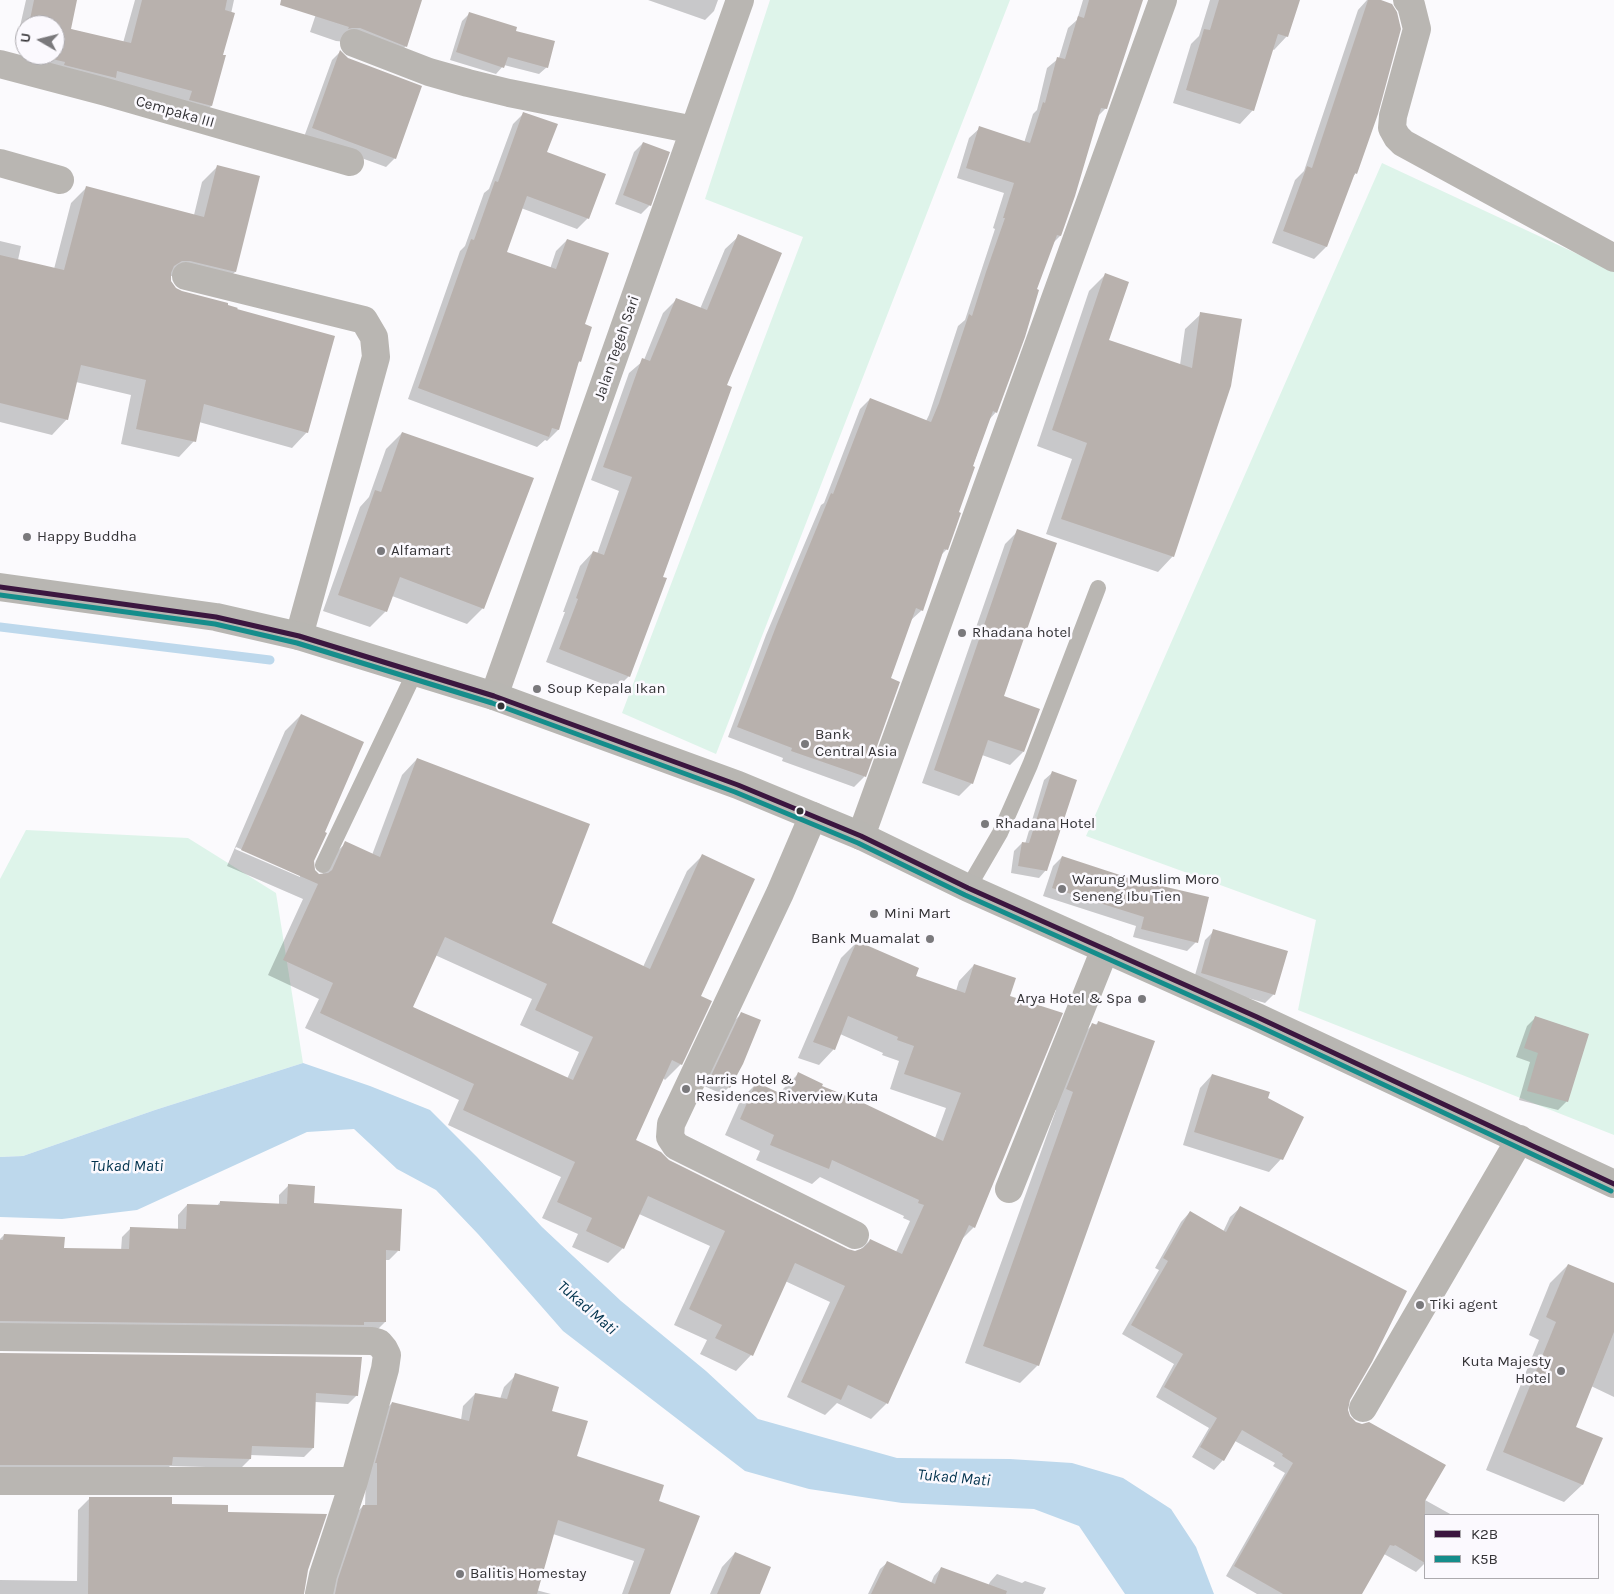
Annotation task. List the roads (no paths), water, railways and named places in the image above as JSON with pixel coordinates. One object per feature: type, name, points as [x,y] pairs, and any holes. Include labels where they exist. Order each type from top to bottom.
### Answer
[{"type":"main road","points":[[0,586],[216,617],[299,636],[494,696],[738,785],[862,836],[968,888],[1257,1017],[1614,1184]]},
{"type":"street","name":"Jalan Tegeh Sari","points":[[494,696],[740,0]]},
{"type":"street","points":[[862,836],[1163,0]]},
{"type":"street","points":[[1407,0],[1411,5],[1417,29],[1393,116],[1392,128],[1397,137],[1403,143],[1614,258]]},
{"type":"street","points":[[354,43],[429,72],[468,83],[694,130]]},
{"type":"street","name":"Cempaka III","points":[[0,64],[115,94],[350,162]]},
{"type":"street","points":[[0,163],[60,180]]},
{"type":"street","points":[[186,276],[364,320],[374,337],[376,357],[299,636]]},
{"type":"street","points":[[813,816],[776,902],[671,1124],[670,1137],[676,1146],[855,1234]]},
{"type":"street","points":[[1009,1189],[1105,949]]},
{"type":"street","points":[[1363,1408],[1520,1140]]},
{"type":"street","points":[[0,1338],[372,1341],[379,1343],[384,1349],[386,1362],[354,1482],[319,1594]]},
{"type":"street","points":[[0,1481],[354,1482]]},
{"type":"lane","points":[[968,888],[1000,833],[1030,765],[1098,588]]},
{"type":"lane","points":[[323,865],[414,672]]},
{"type":"water","name":"Tukad Mati","points":[[303,1063],[370,1086],[430,1110],[542,1227],[621,1301],[706,1371],[758,1419],[897,1458],[1010,1459],[1072,1463],[1123,1478],[1171,1509],[1196,1547],[1214,1594],[1125,1594],[1079,1526],[1034,1509],[902,1503],[809,1489],[745,1471],[563,1331],[478,1234],[436,1190],[397,1169],[354,1129],[307,1132],[137,1210],[62,1219],[0,1217],[0,1157],[23,1156],[155,1110]]},
{"type":"waterway","points":[[0,627],[270,660]]},
{"type":"place","name":"Happy Buddha","points":[[27,537]]},
{"type":"place","name":"Alfamart","points":[[381,551]]},
{"type":"place","name":"Rhadana hotel","points":[[962,633]]},
{"type":"place","name":"Soup Kepala Ikan","points":[[537,689]]},
{"type":"place","name":"Bank Central Asia","points":[[805,744]]},
{"type":"place","name":"Rhadana Hotel","points":[[985,824]]},
{"type":"place","name":"Warung Muslim Moro Seneng Ibu Tien","points":[[1062,889]]},
{"type":"place","name":"Mini Mart","points":[[874,914]]},
{"type":"place","name":"Bank Muamalat","points":[[930,939]]},
{"type":"place","name":"Arya Hotel & Spa","points":[[1142,999]]},
{"type":"place","name":"Harris Hotel & Residences Riverview Kuta","points":[[686,1089]]},
{"type":"place","name":"Tiki agent","points":[[1420,1305]]},
{"type":"place","name":"Kuta Majesty Hotel","points":[[1561,1371]]},
{"type":"place","name":"Balitis Homestay","points":[[460,1574]]}]
